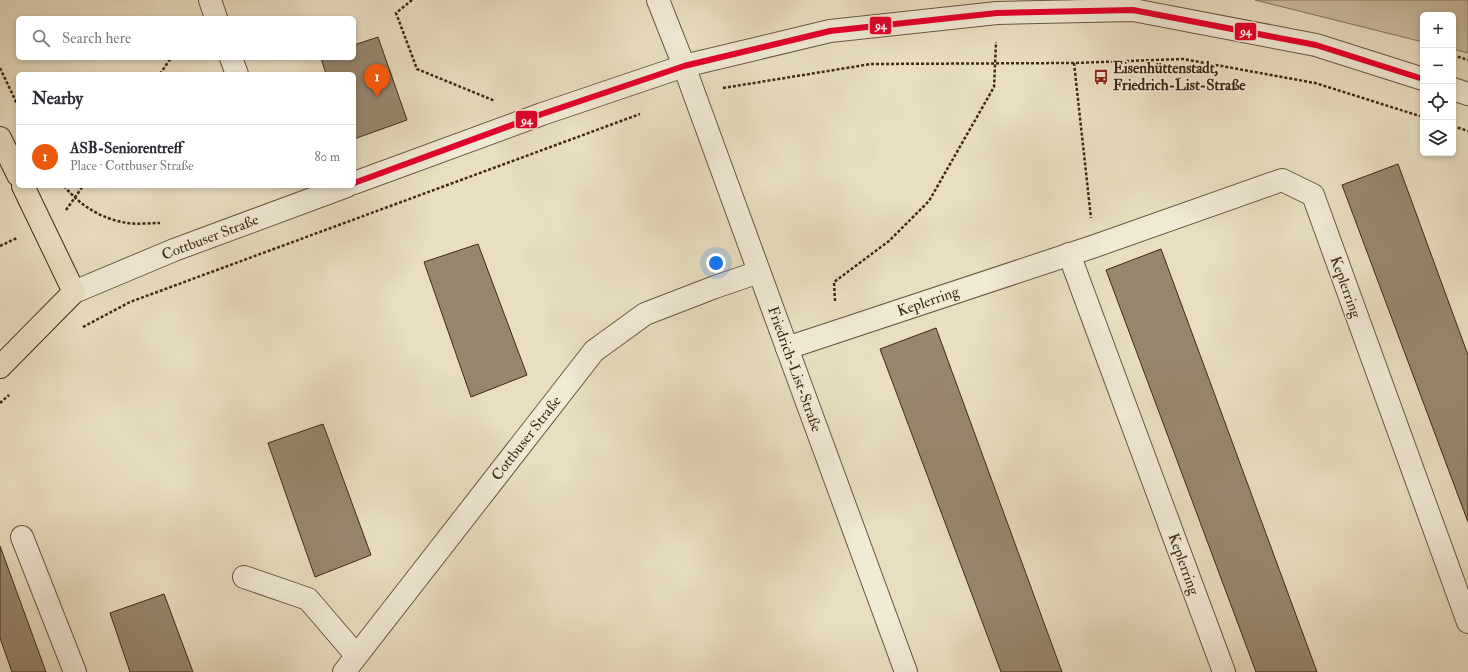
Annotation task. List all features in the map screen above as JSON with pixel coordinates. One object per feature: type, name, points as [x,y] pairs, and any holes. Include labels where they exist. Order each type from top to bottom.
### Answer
[{"type":"main road","points":[[0,138],[16,171]]},
{"type":"main road","points":[[0,367],[74,292],[24,188]]},
{"type":"street","points":[[210,0],[215,16]]},
{"type":"street","name":"Friedrich-List-Straße","points":[[658,0],[684,66],[786,348],[906,672]]},
{"type":"street","points":[[356,182],[542,114],[684,66],[830,31],[997,13],[1133,10],[1316,45],[1420,78]]},
{"type":"street","points":[[232,60],[236,72]]},
{"type":"street","points":[[1456,90],[1468,94]]},
{"type":"street","name":"Keplerring","points":[[786,348],[1095,246],[1282,180],[1313,195],[1468,622]]},
{"type":"street","name":"Cottbuser Straße","points":[[74,292],[174,250],[342,188]]},
{"type":"street","name":"Keplerring","points":[[1069,254],[1224,672]]},
{"type":"street","name":"Cottbuser Straße","points":[[350,664],[594,351],[645,314],[759,272]]},
{"type":"street","points":[[22,537],[75,672]]},
{"type":"street","points":[[244,577],[308,599],[350,664]]},
{"type":"path","points":[[412,0],[396,13],[417,69],[496,101]]},
{"type":"path","points":[[836,332],[834,282],[889,241],[929,201],[994,87],[997,13]]},
{"type":"path","points":[[1456,56],[1468,60]]},
{"type":"path","points":[[694,94],[871,64],[1074,63],[1183,59],[1315,83],[1420,116]]},
{"type":"path","points":[[161,72],[170,60]]},
{"type":"path","points":[[1074,63],[1095,246]]},
{"type":"path","points":[[0,68],[16,102]]},
{"type":"path","points":[[82,327],[130,302],[644,112]]},
{"type":"path","points":[[1456,127],[1468,131]]},
{"type":"path","points":[[66,188],[74,198],[93,212],[122,222],[166,224]]},
{"type":"path","points":[[0,403],[11,394]]},
{"type":"shaded area","points":[[1255,0],[1468,0],[1468,53],[1456,50],[1456,12],[1420,12],[1420,41]]},
{"type":"building","points":[[378,37],[407,120],[356,138],[356,72],[325,72],[322,60],[356,60],[356,44]]},
{"type":"building","points":[[1398,164],[1468,355],[1468,522],[1342,185]]},
{"type":"building","points":[[478,244],[527,375],[471,397],[424,262]]},
{"type":"building","points":[[1161,249],[1317,672],[1256,672],[1106,270]]},
{"type":"building","points":[[936,328],[1062,672],[1001,672],[880,349]]},
{"type":"building","points":[[323,424],[371,555],[315,577],[268,443]]},
{"type":"building","points":[[0,546],[46,672],[12,672],[0,638]]},
{"type":"building","points":[[164,594],[193,672],[130,672],[110,613]]},
{"type":"transit line","name":"94","points":[[356,182],[542,114],[684,66],[830,31],[997,13],[1133,10],[1316,45],[1420,78]]},
{"type":"place","name":"Eisenhüttenstadt, Friedrich-List-Straße","points":[[1101,77]]},
{"type":"place","name":"ASB-Seniorentreff","points":[[377,97]]}]
